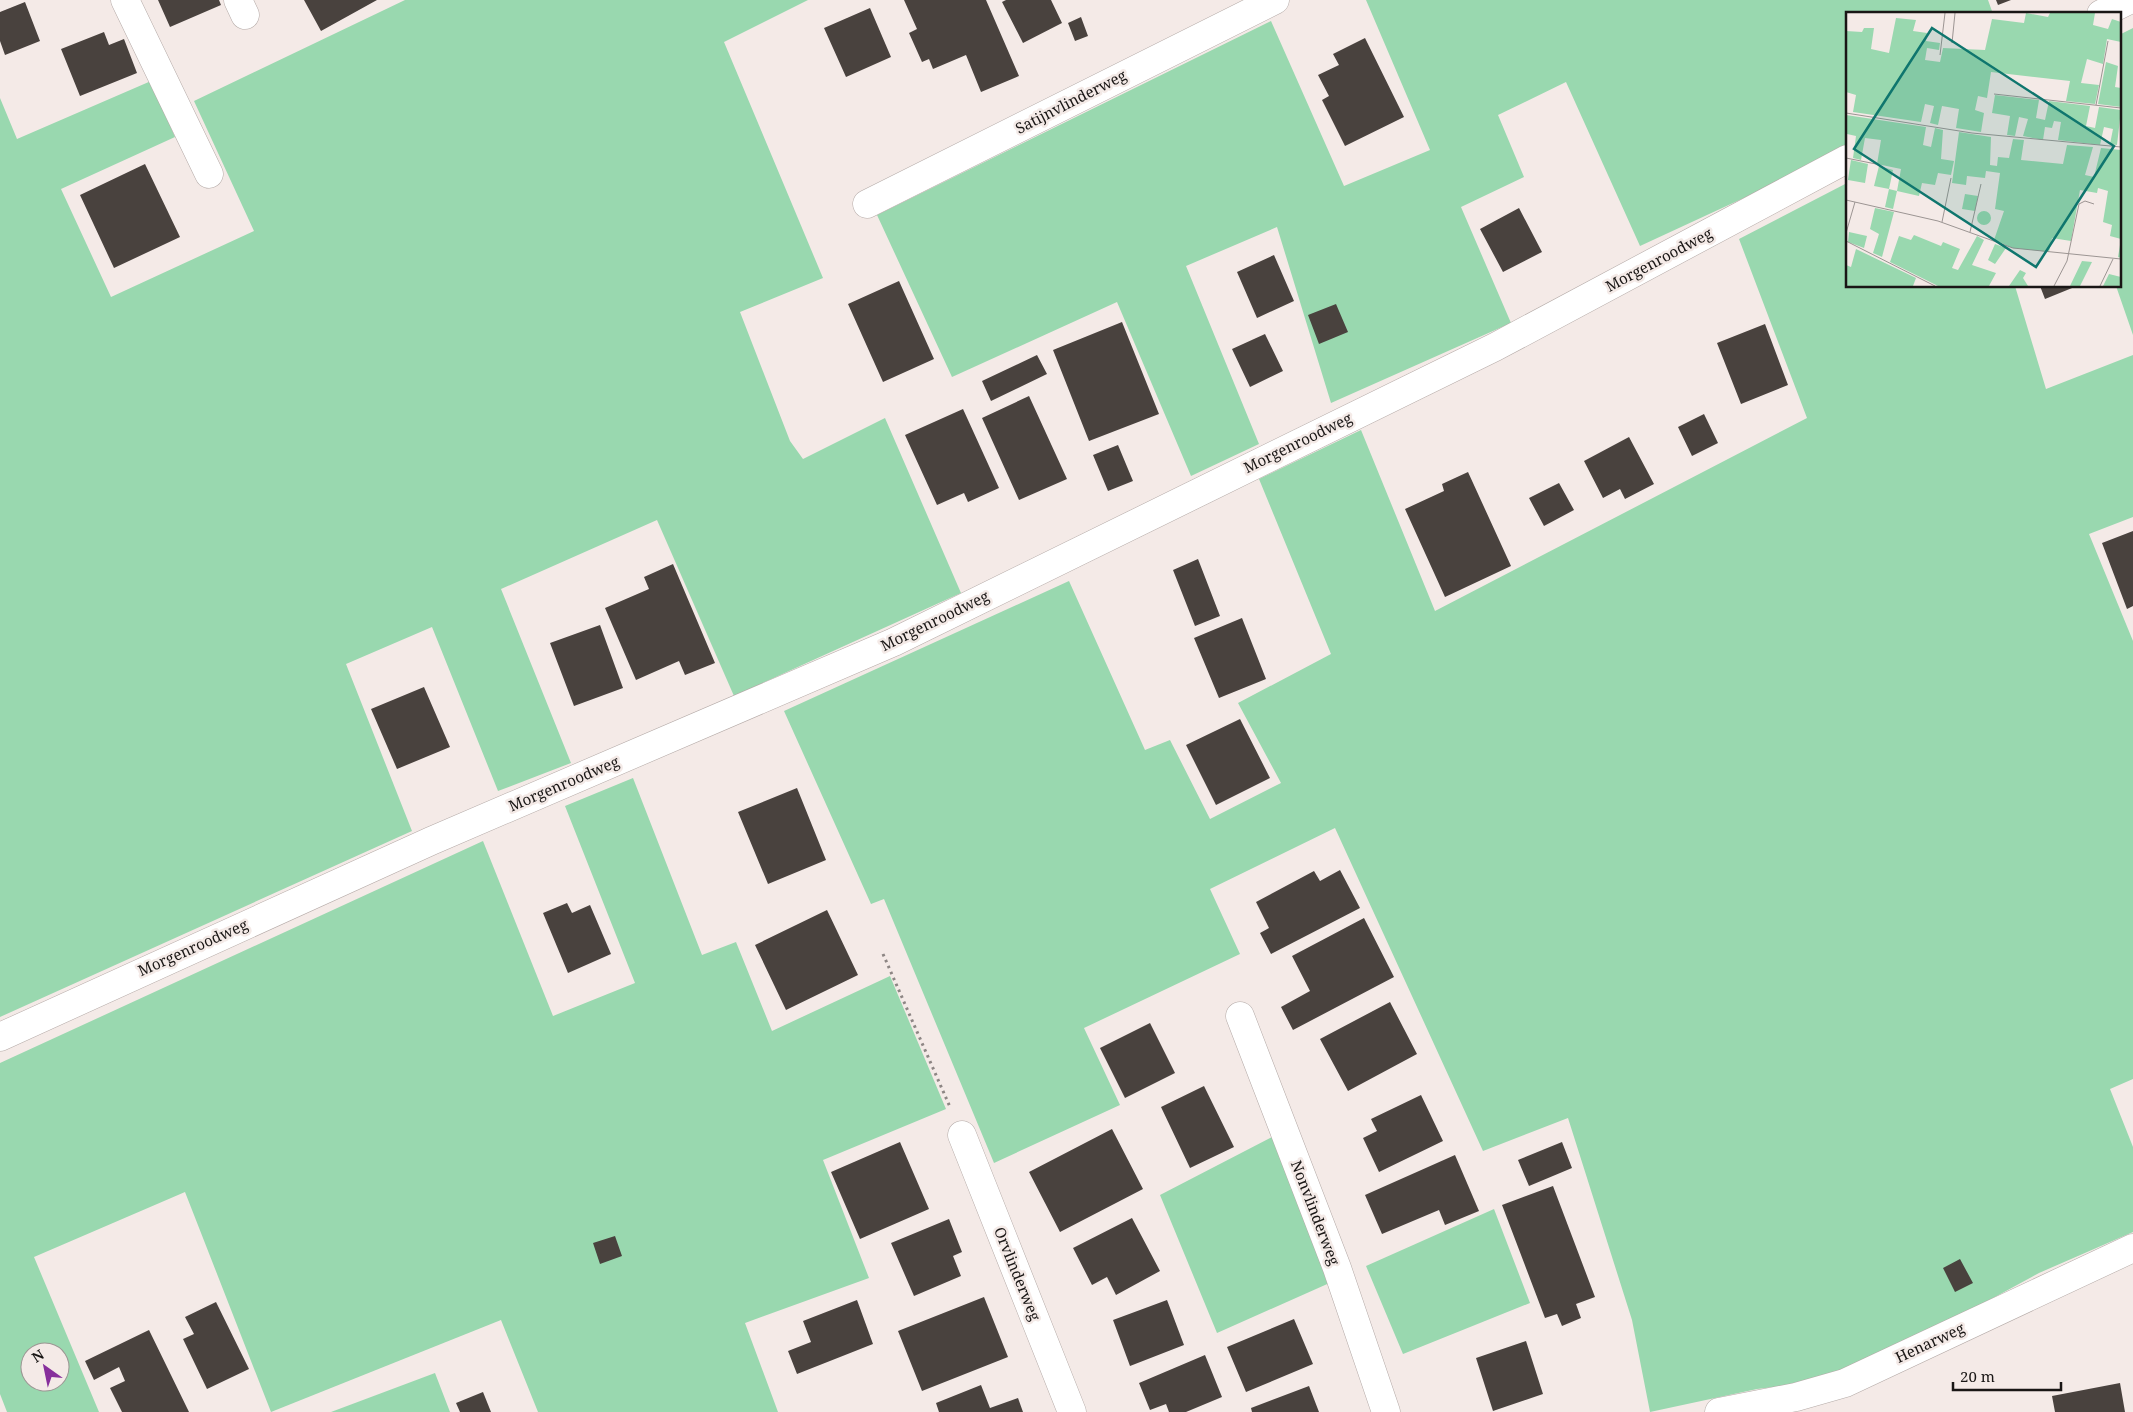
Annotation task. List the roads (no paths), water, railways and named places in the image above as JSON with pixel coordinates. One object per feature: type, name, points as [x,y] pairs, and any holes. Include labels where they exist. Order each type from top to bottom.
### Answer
[{"type":"street","points":[[125,0],[209,174]]},
{"type":"street","name":"Satijnvlinderweg","points":[[867,204],[1275,0]]},
{"type":"street","points":[[2105,12],[2128,0]]},
{"type":"street","name":"Morgenroodweg","points":[[0,1037],[431,841],[894,642],[1495,347],[1846,160]]},
{"type":"street","name":"Nonvlinderweg","points":[[1240,1016],[1337,1268],[1386,1412]]},
{"type":"street","name":"Orvlinderweg","points":[[962,1135],[1072,1412]]},
{"type":"street","name":"Henarweg","points":[[1719,1412],[1796,1397],[1844,1383],[2133,1248]]}]
